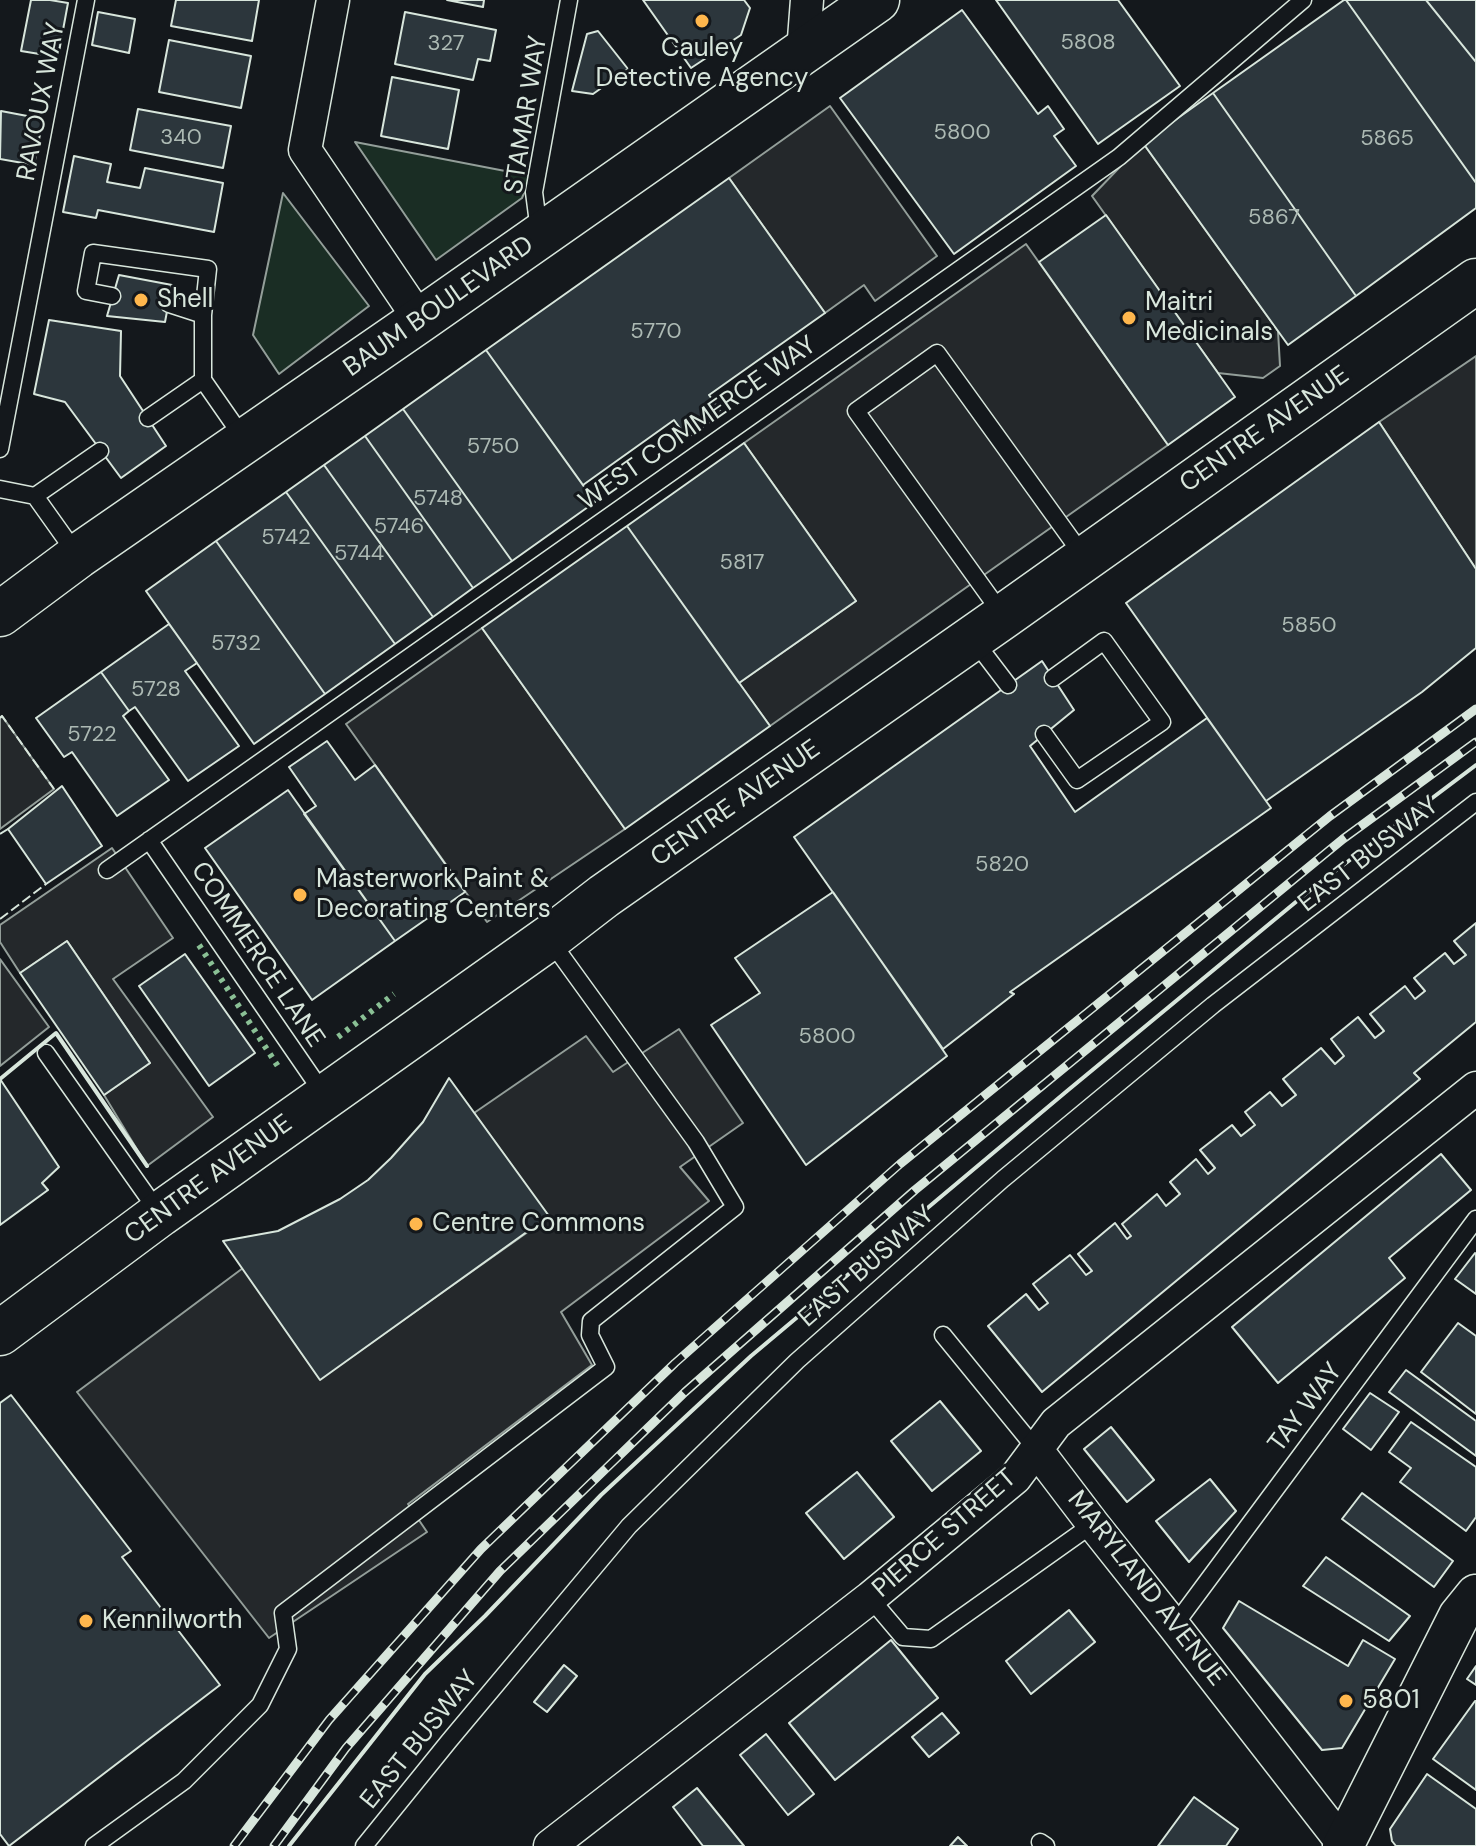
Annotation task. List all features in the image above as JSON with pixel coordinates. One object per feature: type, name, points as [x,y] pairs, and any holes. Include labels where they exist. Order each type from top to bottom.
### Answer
[{"type":"main road","name":"BAUM BOULEVARD","points":[[0,614],[78,556],[877,0]]},
{"type":"main road","name":"CENTRE AVENUE","points":[[0,1333],[160,1214],[617,887],[1476,281]]},
{"type":"street","points":[[333,0],[305,150],[420,320]]},
{"type":"street","points":[[803,52],[807,0]]},
{"type":"street","name":"PIERCE STREET","points":[[550,1846],[870,1598],[1015,1478],[1056,1423],[1476,1088]]},
{"type":"street","name":"MARYLAND AVENUE","points":[[1036,1449],[1344,1845]]},
{"type":"street","points":[[1344,1845],[1459,1616],[1476,1595]]},
{"type":"lane","name":"RAVOUX WAY","points":[[0,449],[86,0]]},
{"type":"lane","name":"STAMAR WAY","points":[[540,237],[534,192],[569,0]]},
{"type":"lane","name":"WEST COMMERCE WAY","points":[[107,870],[1119,157],[1303,0]]},
{"type":"lane","points":[[112,296],[86,291],[93,253],[208,269],[203,315],[203,380],[246,441]]},
{"type":"lane","points":[[169,304],[203,315]]},
{"type":"lane","points":[[1008,685],[988,627],[856,411],[937,353],[1085,558]]},
{"type":"lane","points":[[148,418],[203,380]]},
{"type":"lane","points":[[35,496],[100,451]]},
{"type":"lane","points":[[0,489],[35,496],[78,556]]},
{"type":"lane","points":[[1044,734],[1077,780],[1162,722],[1104,641],[1053,678]]},
{"type":"lane","name":"EAST BUSWAY","points":[[364,1846],[629,1526],[797,1361],[1003,1179],[1213,1005],[1476,802]]},
{"type":"lane","name":"COMMERCE LANE","points":[[149,840],[326,1097]]},
{"type":"lane","points":[[94,1846],[184,1781],[260,1705],[288,1649],[283,1613],[606,1367],[590,1335],[591,1321],[735,1207],[696,1142],[549,938]]},
{"type":"lane","points":[[46,1053],[160,1214]]},
{"type":"lane","name":"TAY WAY","points":[[1174,1626],[1476,1219]]},
{"type":"lane","name":"MARYLAND AVENUE","points":[[943,1335],[1036,1449]]},
{"type":"lane","points":[[870,1598],[903,1637],[931,1639],[1093,1524]]},
{"type":"green space","points":[[355,142],[531,176],[522,198],[436,260]]},
{"type":"green space","points":[[283,193],[369,306],[279,374],[253,335]]},
{"type":"shaded area","points":[[830,106],[937,256],[875,301],[864,285],[825,313],[729,178]]},
{"type":"shaded area","points":[[1143,143],[1278,331],[1280,366],[1263,378],[1218,373],[1092,196]]},
{"type":"shaded area","points":[[1026,244],[1168,445],[770,726],[739,683],[856,601],[744,443]]},
{"type":"shaded area","points":[[1476,356],[1476,569],[1379,422]]},
{"type":"shaded area","points":[[482,628],[625,829],[487,922],[346,724]]},
{"type":"shaded area","points":[[2,716],[54,789],[0,829],[0,718]]},
{"type":"shaded area","points":[[112,848],[173,938],[113,979],[213,1117],[147,1166],[104,1095],[150,1063],[67,941],[20,973],[0,942],[0,925]]},
{"type":"shaded area","points":[[0,959],[49,1027],[0,1066]]},
{"type":"shaded area","points":[[679,1029],[743,1123],[680,1167],[709,1201],[561,1312],[592,1365],[408,1504],[427,1532],[269,1638],[77,1392],[243,1268],[320,1379],[549,1217],[474,1113],[586,1036],[613,1072]]},
{"type":"building","points":[[31,0],[68,3],[58,57],[21,51]]},
{"type":"building","points":[[176,0],[259,0],[252,41],[171,26]]},
{"type":"building","points":[[447,0],[484,0],[483,7]]},
{"type":"building","name":"Cauley Detective Agency","points":[[643,0],[744,0],[750,8],[741,35],[691,68]]},
{"type":"building","points":[[996,0],[1118,0],[1180,86],[1098,144]]},
{"type":"building","points":[[1344,0],[1476,183],[1476,208],[1356,296],[1213,93]]},
{"type":"building","points":[[1346,0],[1426,0],[1476,62],[1476,183]]},
{"type":"building","points":[[1426,0],[1476,0],[1476,62]]},
{"type":"building","points":[[962,10],[1038,114],[1048,106],[1064,129],[1054,136],[1076,166],[954,254],[840,98]]},
{"type":"building","points":[[98,12],[135,19],[129,53],[92,45]]},
{"type":"building","points":[[405,12],[496,30],[490,61],[478,59],[473,80],[395,64]]},
{"type":"building","points":[[598,31],[628,69],[593,94],[572,91],[587,34]]},
{"type":"building","points":[[169,40],[251,56],[241,108],[159,92]]},
{"type":"building","points":[[392,77],[459,90],[448,149],[381,136]]},
{"type":"building","points":[[1213,93],[1356,296],[1288,345],[1143,143]]},
{"type":"building","points":[[138,109],[231,126],[223,168],[130,150]]},
{"type":"building","points":[[1,111],[43,119],[34,165],[0,159]]},
{"type":"building","points":[[74,156],[111,164],[107,182],[140,188],[145,168],[223,183],[214,232],[98,210],[96,218],[63,212]]},
{"type":"building","points":[[729,178],[825,313],[709,395],[722,413],[687,438],[674,420],[583,485],[486,350]]},
{"type":"building","name":"Maitri Medicinals","points":[[1106,215],[1235,397],[1168,445],[1039,262]]},
{"type":"building","name":"Shell","points":[[119,275],[172,285],[165,322],[107,316]]},
{"type":"building","name":"Shell","points":[[49,320],[121,331],[120,376],[166,446],[121,478],[65,402],[34,394]]},
{"type":"building","points":[[486,350],[595,502],[512,561],[403,409]]},
{"type":"building","points":[[403,409],[512,561],[473,588],[365,436]]},
{"type":"building","points":[[1379,422],[1476,569],[1476,648],[1422,692],[1266,801],[1126,603]]},
{"type":"building","points":[[365,436],[473,588],[433,617],[324,465]]},
{"type":"building","points":[[744,443],[856,601],[739,683],[627,526]]},
{"type":"building","points":[[324,465],[433,617],[395,644],[286,492]]},
{"type":"building","points":[[286,492],[395,644],[325,694],[216,541]]},
{"type":"building","points":[[627,526],[770,726],[625,829],[482,628]]},
{"type":"building","points":[[216,541],[325,694],[254,744],[146,591]]},
{"type":"building","points":[[169,624],[197,663],[185,671],[239,746],[188,781],[135,707],[129,711],[101,672]]},
{"type":"building","points":[[1042,661],[1074,710],[1030,746],[1075,812],[1207,718],[1271,808],[1010,992],[1014,994],[943,1049],[794,837]]},
{"type":"building","points":[[101,672],[129,711],[123,716],[169,780],[117,816],[72,752],[64,757],[36,718]]},
{"type":"building","points":[[327,741],[355,780],[375,765],[465,892],[395,941],[304,814],[316,806],[289,767]]},
{"type":"building","points":[[62,786],[102,846],[46,884],[8,829]]},
{"type":"building","name":"Masterwork Paint & Decorating Centers","points":[[288,790],[395,941],[312,1000],[205,848]]},
{"type":"building","points":[[833,892],[947,1056],[806,1165],[711,1025],[760,993],[735,958]]},
{"type":"building","points":[[1476,923],[1476,1022],[1414,1073],[1420,1079],[1042,1392],[988,1326],[1026,1294],[1039,1310],[1048,1303],[1033,1284],[1070,1255],[1086,1275],[1092,1271],[1078,1254],[1115,1223],[1127,1239],[1131,1236],[1122,1224],[1157,1194],[1166,1206],[1180,1194],[1170,1182],[1196,1159],[1208,1174],[1215,1168],[1200,1150],[1232,1125],[1241,1136],[1255,1125],[1245,1112],[1270,1092],[1282,1106],[1296,1095],[1283,1079],[1321,1048],[1335,1064],[1344,1056],[1331,1039],[1358,1017],[1375,1038],[1384,1031],[1370,1014],[1405,986],[1415,999],[1425,991],[1414,978],[1445,953],[1454,964],[1466,955],[1454,941]]},
{"type":"building","points":[[67,941],[150,1063],[104,1095],[20,973]]},
{"type":"building","points":[[185,954],[255,1053],[209,1086],[139,986]]},
{"type":"building","name":"Centre Commons","points":[[449,1078],[549,1216],[320,1380],[223,1241],[278,1231],[340,1199],[368,1180],[423,1122]]},
{"type":"building","points":[[0,1079],[59,1167],[42,1183],[48,1190],[0,1225]]},
{"type":"building","points":[[1441,1154],[1471,1190],[1389,1258],[1405,1278],[1278,1383],[1232,1327]]},
{"type":"building","points":[[1476,1254],[1476,1294],[1455,1279]]},
{"type":"building","points":[[1458,1323],[1476,1336],[1476,1414],[1421,1372]]},
{"type":"building","points":[[1406,1370],[1476,1421],[1476,1456],[1389,1392]]},
{"type":"building","points":[[1370,1393],[1399,1412],[1371,1450],[1343,1429]]},
{"type":"building","name":"Kennilworth","points":[[11,1395],[131,1551],[122,1557],[220,1685],[9,1846],[0,1834],[0,1403]]},
{"type":"building","points":[[940,1401],[981,1451],[932,1491],[891,1441]]},
{"type":"building","points":[[1411,1422],[1476,1467],[1476,1517],[1466,1531],[1400,1482],[1411,1468],[1389,1452]]},
{"type":"building","points":[[1111,1427],[1154,1480],[1127,1502],[1084,1449]]},
{"type":"building","points":[[857,1472],[894,1517],[844,1559],[806,1513]]},
{"type":"building","points":[[1210,1479],[1236,1511],[1189,1562],[1156,1521]]},
{"type":"building","points":[[1362,1493],[1453,1561],[1434,1587],[1342,1519]]},
{"type":"building","points":[[1326,1557],[1410,1616],[1389,1641],[1303,1586]]},
{"type":"building","points":[[1239,1601],[1348,1666],[1363,1640],[1395,1659],[1342,1748],[1322,1750],[1223,1628]]},
{"type":"building","points":[[1069,1610],[1095,1642],[1031,1694],[1006,1661]]},
{"type":"building","points":[[891,1640],[938,1698],[835,1780],[789,1723]]},
{"type":"building","points":[[564,1665],[577,1676],[547,1712],[534,1702]]},
{"type":"building","points":[[1476,1666],[1476,1685],[1467,1679]]},
{"type":"building","points":[[1476,1701],[1476,1790],[1433,1759]]},
{"type":"building","points":[[942,1713],[959,1733],[929,1757],[912,1737]]},
{"type":"building","points":[[766,1734],[814,1794],[788,1815],[740,1755]]},
{"type":"building","points":[[1427,1774],[1476,1809],[1476,1846],[1396,1846],[1392,1841],[1390,1829]]},
{"type":"building","points":[[697,1788],[744,1846],[703,1846],[673,1807]]},
{"type":"building","points":[[1194,1797],[1238,1829],[1226,1846],[1158,1846]]},
{"type":"building","points":[[958,1837],[967,1846],[950,1846]]},
{"type":"railway","points":[[234,1846],[329,1720],[481,1549],[675,1363],[900,1164],[1330,816],[1476,709]]},
{"type":"railway","points":[[274,1846],[346,1748],[500,1571],[685,1392],[915,1190],[1343,839],[1476,742]]},
{"type":"hedge","points":[[199,945],[279,1068]]},
{"type":"hedge","points":[[338,1037],[394,994]]},
{"type":"fence","points":[[0,718],[2,716],[54,789]]},
{"type":"fence","points":[[0,834],[8,829]]},
{"type":"fence","points":[[0,919],[46,884]]},
{"type":"wall","points":[[289,1846],[425,1674],[601,1495],[751,1356],[1314,887],[1476,765]]},
{"type":"wall","points":[[0,1079],[56,1033],[147,1166]]},
{"type":"place","name":"Cauley Detective Agency","points":[[702,21]]},
{"type":"place","name":"Shell","points":[[141,300]]},
{"type":"place","name":"Maitri Medicinals","points":[[1129,318]]},
{"type":"place","name":"Masterwork Paint & Decorating Centers","points":[[300,895]]},
{"type":"place","name":"Centre Commons","points":[[416,1224]]},
{"type":"place","name":"Kennilworth","points":[[86,1621]]},
{"type":"place","name":"5801","points":[[1346,1701]]}]
